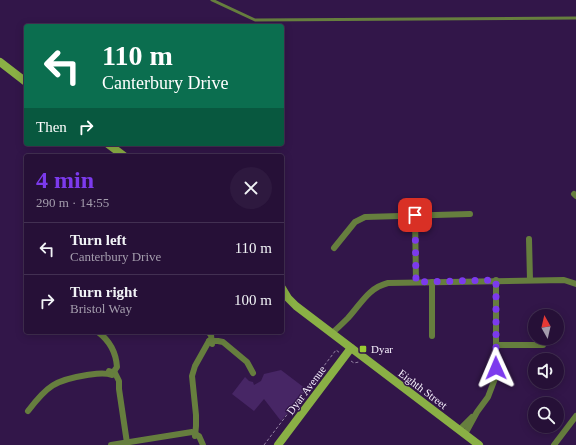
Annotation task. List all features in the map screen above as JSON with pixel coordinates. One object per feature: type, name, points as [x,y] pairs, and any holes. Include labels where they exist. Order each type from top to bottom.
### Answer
[{"type":"street","points":[[0,62],[24,80]]},
{"type":"street","points":[[111,146],[121,154]]},
{"type":"street","points":[[334,248],[355,222],[365,216],[470,214]]},
{"type":"street","points":[[415,215],[416,282]]},
{"type":"street","points":[[529,239],[530,280]]},
{"type":"street","points":[[462,432],[488,397],[494,383],[496,368],[496,280]]},
{"type":"street","points":[[335,336],[368,294],[378,286],[393,282],[564,280],[576,284]]},
{"type":"street","points":[[432,282],[432,336]]},
{"type":"street","name":"Eighth Street","points":[[284,291],[291,302],[479,445]]},
{"type":"street","points":[[100,334],[110,344],[114,353],[116,362],[113,373],[119,389],[127,443]]},
{"type":"street","points":[[208,334],[211,341]]},
{"type":"street","points":[[211,341],[227,346],[246,362],[253,373]]},
{"type":"street","points":[[199,445],[196,434],[196,415],[192,376],[195,366],[211,341]]},
{"type":"street","points":[[496,345],[528,345]]},
{"type":"street","name":"Dyar Avenue","points":[[278,445],[351,348]]},
{"type":"street","points":[[28,410],[42,393],[58,382],[71,378],[113,373]]},
{"type":"street","points":[[554,445],[574,424],[576,416]]},
{"type":"street","points":[[111,445],[144,442],[176,435],[196,434],[201,438],[203,445]]},
{"type":"lane","points":[[212,0],[255,20],[576,18]]},
{"type":"path","points":[[264,445],[336,350],[354,363],[358,362]]},
{"type":"shaded area","points":[[281,370],[306,389],[281,421],[264,399],[254,411],[232,394],[245,377],[249,381],[253,382],[254,385],[261,381],[264,374]]},
{"type":"place","name":"Dyar","points":[[363,349]]},
{"type":"route","points":[[415,215],[416,282],[496,280],[496,368]]}]
